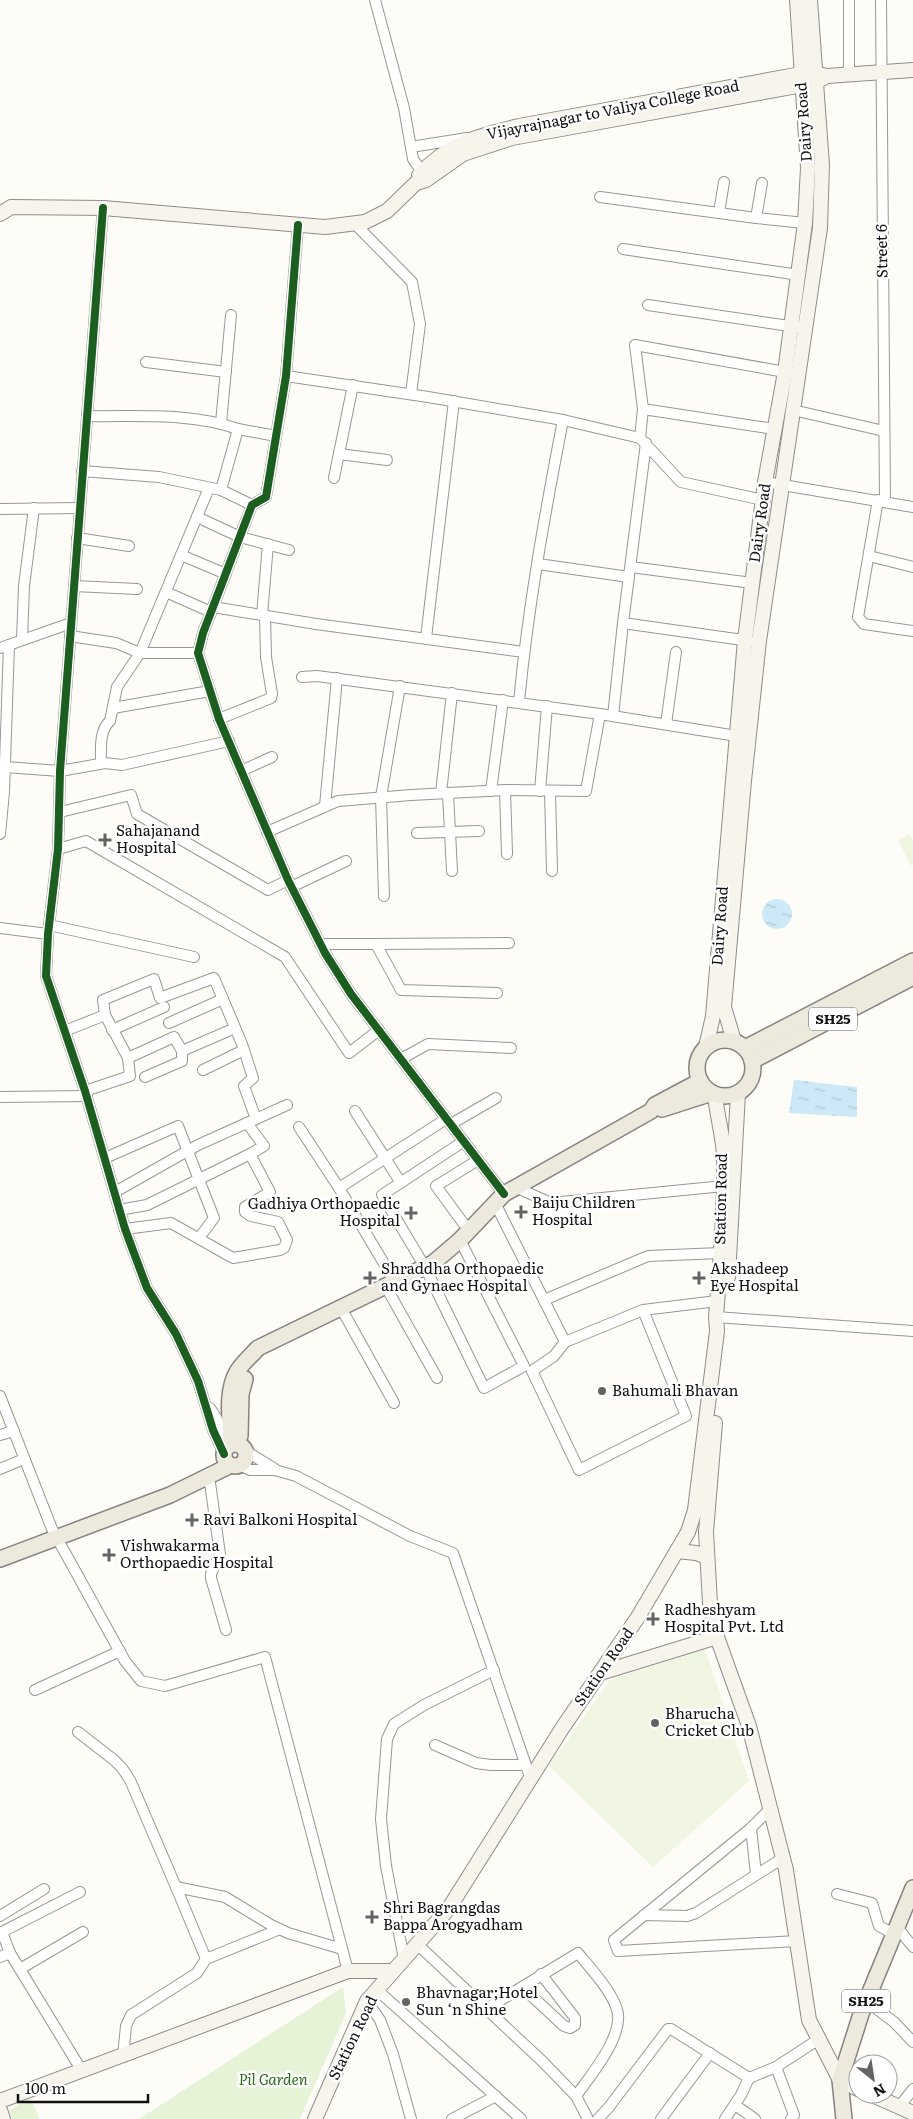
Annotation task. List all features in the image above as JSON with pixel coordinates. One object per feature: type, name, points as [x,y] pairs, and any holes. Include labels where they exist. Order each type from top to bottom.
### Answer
[{"type":"main road","name":"Dairy Road","points":[[706,1047],[713,1016],[752,641],[781,484],[820,228],[822,165],[811,78],[797,0]]},
{"type":"main road","name":"Dairy Road","points":[[752,641],[752,583],[765,482],[785,372],[805,222],[811,78],[810,0]]},
{"type":"main road","name":"Vijayrajnagar to Valiya College Road","points":[[4,209],[103,208],[325,228],[355,224],[365,222],[387,211],[441,155],[478,136],[519,126],[811,78],[913,70]]},
{"type":"main road","name":"Vijayrajnagar to Valiya College Road","points":[[419,177],[426,180],[463,154],[512,138],[811,78]]},
{"type":"main road","name":"Dairy Road","points":[[742,737],[724,1007],[744,1050]]},
{"type":"main road","points":[[744,1050],[913,961]]},
{"type":"main road","name":"SH25","points":[[744,1050],[913,977]]},
{"type":"main road","points":[[651,1111],[657,1111],[714,1094],[728,1096],[738,1093],[745,1087],[751,1080],[753,1070],[744,1050],[724,1040],[706,1047],[700,1054],[697,1063],[700,1081],[714,1094]]},
{"type":"main road","points":[[233,1454],[230,1402],[232,1388],[237,1372],[258,1348],[433,1263],[464,1236],[504,1195],[651,1111],[655,1105],[700,1081]]},
{"type":"main road","points":[[738,1093],[731,1251],[720,1317],[706,1532],[710,1603],[717,1637],[749,1726],[783,1858],[809,2020],[840,2080],[848,2084]]},
{"type":"main road","name":"Station Road","points":[[315,2119],[367,2001],[449,1908],[531,1780],[563,1726],[638,1617],[688,1532],[695,1510],[720,1317],[717,1301],[724,1186],[722,1136],[714,1094]]},
{"type":"main road","points":[[0,1549],[170,1495],[209,1476],[233,1454]]},
{"type":"main road","points":[[0,1559],[54,1533],[210,1468],[233,1454]]},
{"type":"main road","points":[[677,1551],[708,1557]]},
{"type":"main road","points":[[600,1673],[717,1637]]},
{"type":"main road","name":"SH25","points":[[844,2119],[840,2080],[866,2002],[913,1888]]},
{"type":"main road","points":[[0,2102],[348,1972],[393,1971]]},
{"type":"main road","points":[[892,2104],[913,2113]]},
{"type":"street","points":[[375,0],[404,108],[413,158],[419,177]]},
{"type":"street","points":[[848,0],[849,74]]},
{"type":"street","name":"Street 6","points":[[880,0],[884,430],[882,501],[869,556],[858,617],[864,624],[913,631]]},
{"type":"street","points":[[411,147],[478,136]]},
{"type":"street","points":[[719,212],[724,182]]},
{"type":"street","points":[[756,218],[762,183]]},
{"type":"street","points":[[600,197],[756,218],[805,222]]},
{"type":"street","points":[[103,208],[60,771],[58,849],[46,976],[86,1094],[125,1229],[147,1288],[176,1334],[198,1380],[213,1430],[233,1454],[250,1470],[275,1470]]},
{"type":"street","points":[[355,224],[412,282],[420,324],[411,394]]},
{"type":"street","points":[[298,225],[286,376],[266,497],[252,505],[212,609],[198,653],[219,719],[290,884],[320,944],[351,994],[504,1195],[544,1300],[565,1342]]},
{"type":"street","points":[[623,249],[799,275]]},
{"type":"street","points":[[648,305],[805,327]]},
{"type":"street","points":[[221,423],[231,315]]},
{"type":"street","points":[[613,716],[643,440],[643,409],[635,345],[785,372]]},
{"type":"street","points":[[146,362],[226,372]]},
{"type":"street","points":[[286,376],[411,394],[564,420],[643,440],[681,482],[764,500]]},
{"type":"street","points":[[334,478],[352,386]]},
{"type":"street","points":[[426,638],[454,401]]},
{"type":"street","points":[[643,409],[774,429]]},
{"type":"street","points":[[793,410],[884,430]]},
{"type":"street","points":[[87,416],[182,417],[221,423],[238,429],[276,436]]},
{"type":"street","points":[[518,702],[547,505],[564,420]]},
{"type":"street","points":[[221,490],[238,429]]},
{"type":"street","points":[[339,454],[386,460]]},
{"type":"street","points":[[82,471],[159,477],[221,490],[252,505]]},
{"type":"street","points":[[765,482],[913,507]]},
{"type":"street","points":[[101,763],[101,742],[106,725],[110,722],[117,688],[140,654],[209,488]]},
{"type":"street","points":[[0,508],[80,508]]},
{"type":"street","points":[[22,640],[24,586],[34,508]]},
{"type":"street","points":[[197,517],[240,537],[289,550]]},
{"type":"street","points":[[77,538],[129,546]]},
{"type":"street","points":[[219,719],[271,698],[264,616],[268,544]]},
{"type":"street","points":[[181,555],[226,574]]},
{"type":"street","points":[[869,556],[913,567]]},
{"type":"street","points":[[538,564],[752,583]]},
{"type":"street","points":[[74,586],[137,589]]},
{"type":"street","points":[[166,592],[212,609],[524,652]]},
{"type":"street","points":[[0,834],[2,792],[6,767],[3,748],[4,646],[71,623]]},
{"type":"street","points":[[623,624],[752,641]]},
{"type":"street","points":[[70,636],[116,643],[140,654],[198,653]]},
{"type":"street","points":[[666,724],[676,652]]},
{"type":"street","points":[[302,677],[337,678],[518,702],[742,737]]},
{"type":"street","points":[[325,806],[337,678]]},
{"type":"street","points":[[384,896],[381,797],[400,686]]},
{"type":"street","points":[[113,708],[210,691]]},
{"type":"street","points":[[452,693],[445,793],[452,871]]},
{"type":"street","points":[[491,791],[502,700]]},
{"type":"street","points":[[547,706],[545,791],[552,871]]},
{"type":"street","points":[[267,832],[338,801],[505,790],[586,791],[600,714]]},
{"type":"street","points":[[6,767],[60,771],[101,763],[122,765],[229,741]]},
{"type":"street","points":[[241,770],[272,757]]},
{"type":"street","points":[[505,790],[507,854]]},
{"type":"street","points":[[60,812],[131,795],[137,814],[268,890],[290,884],[346,861]]},
{"type":"street","points":[[417,833],[479,831]]},
{"type":"street","points":[[58,849],[86,841],[285,957],[349,1054],[379,1030]]},
{"type":"street","points":[[0,928],[49,929],[194,957]]},
{"type":"street","points":[[320,944],[509,943]]},
{"type":"street","points":[[376,944],[401,990],[497,993]]},
{"type":"street","points":[[112,1030],[162,1002],[214,978],[244,1050],[253,1078],[244,1086],[252,1121],[264,1146],[147,1205],[120,1210]]},
{"type":"street","points":[[0,1097],[86,1094],[130,1076],[128,1058],[105,1015],[103,1000],[154,979],[174,1037],[182,1051],[182,1061],[145,1077]]},
{"type":"street","points":[[170,1023],[223,999]]},
{"type":"street","points":[[65,1031],[105,1015]]},
{"type":"street","points":[[182,1051],[235,1028]]},
{"type":"street","points":[[128,1058],[174,1037]]},
{"type":"street","points":[[401,1059],[428,1044],[511,1048]]},
{"type":"street","points":[[203,1070],[244,1050]]},
{"type":"street","points":[[339,1188],[385,1157],[496,1098]]},
{"type":"street","points":[[115,1192],[188,1150],[286,1106]]},
{"type":"street","points":[[355,1110],[400,1183]]},
{"type":"street","points":[[105,1158],[178,1126],[214,1218],[199,1238]]},
{"type":"street","points":[[299,1127],[339,1188],[391,1284],[437,1378]]},
{"type":"street","points":[[464,1141],[382,1195],[425,1267],[484,1388],[524,1366],[464,1236],[436,1186],[478,1160]]},
{"type":"street","points":[[125,1229],[172,1223],[234,1258],[284,1248],[288,1240],[278,1222],[251,1216],[245,1212],[245,1207],[270,1192],[250,1154]]},
{"type":"street","points":[[504,1195],[551,1203],[724,1186]]},
{"type":"street","points":[[544,1300],[648,1256],[720,1253]]},
{"type":"street","points":[[643,1310],[686,1416],[580,1470],[532,1371],[554,1356],[565,1342],[643,1310],[717,1301]]},
{"type":"street","points":[[340,1308],[394,1403]]},
{"type":"street","points":[[720,1317],[913,1331]]},
{"type":"street","points":[[0,1396],[54,1533],[120,1651],[141,1681],[165,1686],[265,1657],[348,1972]]},
{"type":"street","points":[[0,1435],[14,1431]]},
{"type":"street","points":[[233,1454],[296,1476],[410,1536],[453,1553],[531,1780]]},
{"type":"street","points":[[0,1470],[24,1459]]},
{"type":"street","points":[[209,1476],[220,1554],[211,1578],[226,1630]]},
{"type":"street","points":[[34,1690],[120,1651]]},
{"type":"street","points":[[404,1959],[386,1866],[381,1819],[387,1739],[394,1724],[424,1705],[494,1670]]},
{"type":"street","points":[[78,1732],[122,1768],[130,1780],[206,1959]]},
{"type":"street","points":[[435,1745],[476,1763],[491,1765],[525,1764]]},
{"type":"street","points":[[770,1809],[751,1828],[614,1940],[618,1951],[797,1941]]},
{"type":"street","points":[[751,1828],[756,1874]]},
{"type":"street","points":[[644,1916],[692,1915],[783,1858]]},
{"type":"street","points":[[176,1887],[226,1896],[280,1929],[305,1939],[342,1949]]},
{"type":"street","points":[[0,1916],[44,1889]]},
{"type":"street","points":[[80,1892],[1,1931],[5,1955],[20,1969],[82,2071]]},
{"type":"street","points":[[837,1894],[872,1903],[880,1926],[895,1931],[913,1947]]},
{"type":"street","points":[[123,2056],[126,2026],[131,2015],[197,1974],[206,1959],[280,1929]]},
{"type":"street","points":[[20,1969],[83,1932]]},
{"type":"street","points":[[417,1944],[542,2060],[576,2096],[588,2119]]},
{"type":"street","points":[[486,2009],[578,1953],[607,1989],[618,2014],[614,2039],[576,2096]]},
{"type":"street","points":[[522,1987],[564,2026],[573,2027],[575,2025],[575,2018],[541,1974]]},
{"type":"street","points":[[376,1989],[521,2119]]},
{"type":"street","points":[[367,2001],[380,2020],[393,2054],[409,2118]]},
{"type":"street","points":[[866,2002],[894,2022],[913,2042]]},
{"type":"street","points":[[598,2119],[609,2108],[665,2030],[671,2028],[749,2078]]},
{"type":"street","points":[[725,2119],[749,2078],[776,2067],[818,2039]]},
{"type":"street","points":[[661,2119],[710,2053]]},
{"type":"street","points":[[776,2067],[793,2118]]},
{"type":"street","points":[[899,2107],[913,2089]]},
{"type":"street","points":[[452,2119],[496,2096]]},
{"type":"street","points":[[734,2105],[756,2119]]},
{"type":"green space","points":[[910,834],[913,840],[913,865],[911,866],[898,840]]},
{"type":"green space","name":"Bharucha Cricket Club","points":[[705,1648],[749,1781],[653,1867],[549,1766],[610,1680]]},
{"type":"green space","name":"Pil Garden","points":[[343,1987],[346,2013],[300,2119],[139,2119]]},
{"type":"green space","points":[[30,2098],[40,2119],[12,2119],[9,2110]]},
{"type":"water","points":[[777,899],[788,903],[792,914],[788,925],[777,929],[766,925],[762,914],[766,903]]},
{"type":"water","points":[[794,1080],[857,1087],[857,1117],[789,1113]]},
{"type":"cycle path","points":[[103,208],[60,771],[58,849],[48,934],[46,976],[85,1091],[125,1229],[147,1288],[176,1334],[198,1381],[213,1430],[224,1454]]},
{"type":"cycle path","points":[[298,225],[286,376],[266,497],[252,505],[203,633],[198,653],[219,719],[288,880],[325,953],[351,994],[504,1194]]},
{"type":"place","name":"Sahajanand Hospital","points":[[105,840]]},
{"type":"place","name":"Baiju Children Hospital","points":[[521,1212]]},
{"type":"place","name":"Gadhiya Orthopaedic Hospital","points":[[411,1213]]},
{"type":"place","name":"Shraddha Orthopaedic and Gynaec Hospital","points":[[370,1278]]},
{"type":"place","name":"Akshadeep Eye Hospital","points":[[699,1278]]},
{"type":"place","name":"Bahumali Bhavan","points":[[602,1391]]},
{"type":"place","name":"Ravi Balkoni Hospital","points":[[192,1520]]},
{"type":"place","name":"Vishwakarma Orthopaedic Hospital","points":[[109,1555]]},
{"type":"place","name":"Radheshyam Hospital Pvt. Ltd","points":[[653,1619]]},
{"type":"place","name":"Bharucha Cricket Club","points":[[655,1723]]},
{"type":"place","name":"Shri Bagrangdas Bappa Arogyadham","points":[[372,1917]]},
{"type":"place","name":"Bhavnagar;Hotel Sun ‘n Shine","points":[[406,2002]]}]
